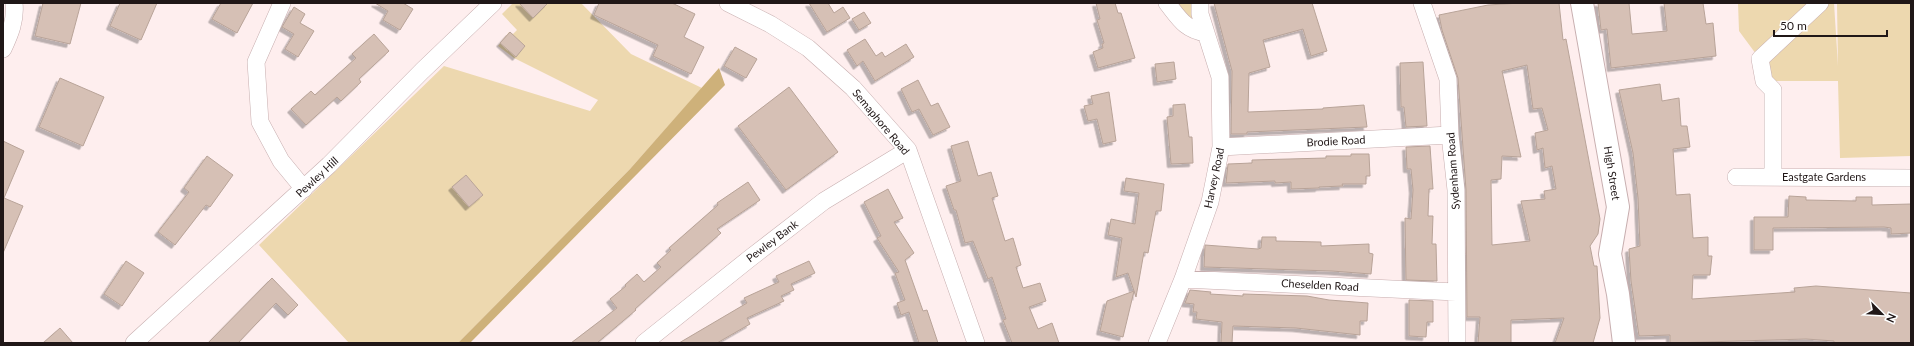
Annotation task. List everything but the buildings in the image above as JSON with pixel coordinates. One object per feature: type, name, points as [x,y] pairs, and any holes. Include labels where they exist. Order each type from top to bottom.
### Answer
[{"type":"main road","name":"High Street","points":[[1582,3],[1618,207],[1610,254],[1618,294],[1624,343]]},
{"type":"street","points":[[3,49],[14,24],[14,3]]},
{"type":"street","points":[[282,3],[256,62],[260,122],[281,162],[304,189]]},
{"type":"street","name":"Pewley Hill","points":[[134,343],[304,189],[352,143],[422,71],[493,3]]},
{"type":"street","name":"Semaphore Road","points":[[728,3],[770,24],[808,48],[853,88],[908,150],[976,343]]},
{"type":"street","points":[[1167,3],[1185,26],[1195,31],[1206,32]]},
{"type":"street","name":"Harvey Road","points":[[1157,343],[1183,279],[1210,202],[1221,147],[1220,77],[1200,14],[1200,3]]},
{"type":"street","name":"Sydenham Road","points":[[1422,3],[1448,79],[1450,135],[1456,190],[1457,343]]},
{"type":"street","points":[[1772,177],[1773,90],[1764,81],[1760,59],[1820,3]]},
{"type":"street","name":"Brodie Road","points":[[1221,147],[1450,135]]},
{"type":"street","name":"Pewley Bank","points":[[644,343],[824,201],[908,150]]},
{"type":"street","name":"Eastgate Gardens","points":[[1736,177],[1911,178]]},
{"type":"street","name":"Cheselden Road","points":[[1183,279],[1456,292]]},
{"type":"shaded area","points":[[513,3],[581,3],[631,54],[702,88],[630,169],[458,343],[349,343],[259,245],[444,66],[590,111],[598,100],[514,58],[498,46],[509,32],[513,34],[517,30],[502,14]]},
{"type":"shaded area","points":[[1175,3],[1195,3],[1196,24]]},
{"type":"shaded area","points":[[1738,3],[1812,3],[1756,54],[1739,31]]},
{"type":"shaded area","points":[[1828,3],[1834,3],[1838,66],[1837,3],[1911,3],[1911,156],[1840,158],[1838,81],[1768,81],[1767,61]]},
{"type":"shaded area","points":[[719,68],[725,85],[470,343],[458,343],[630,169]]}]
